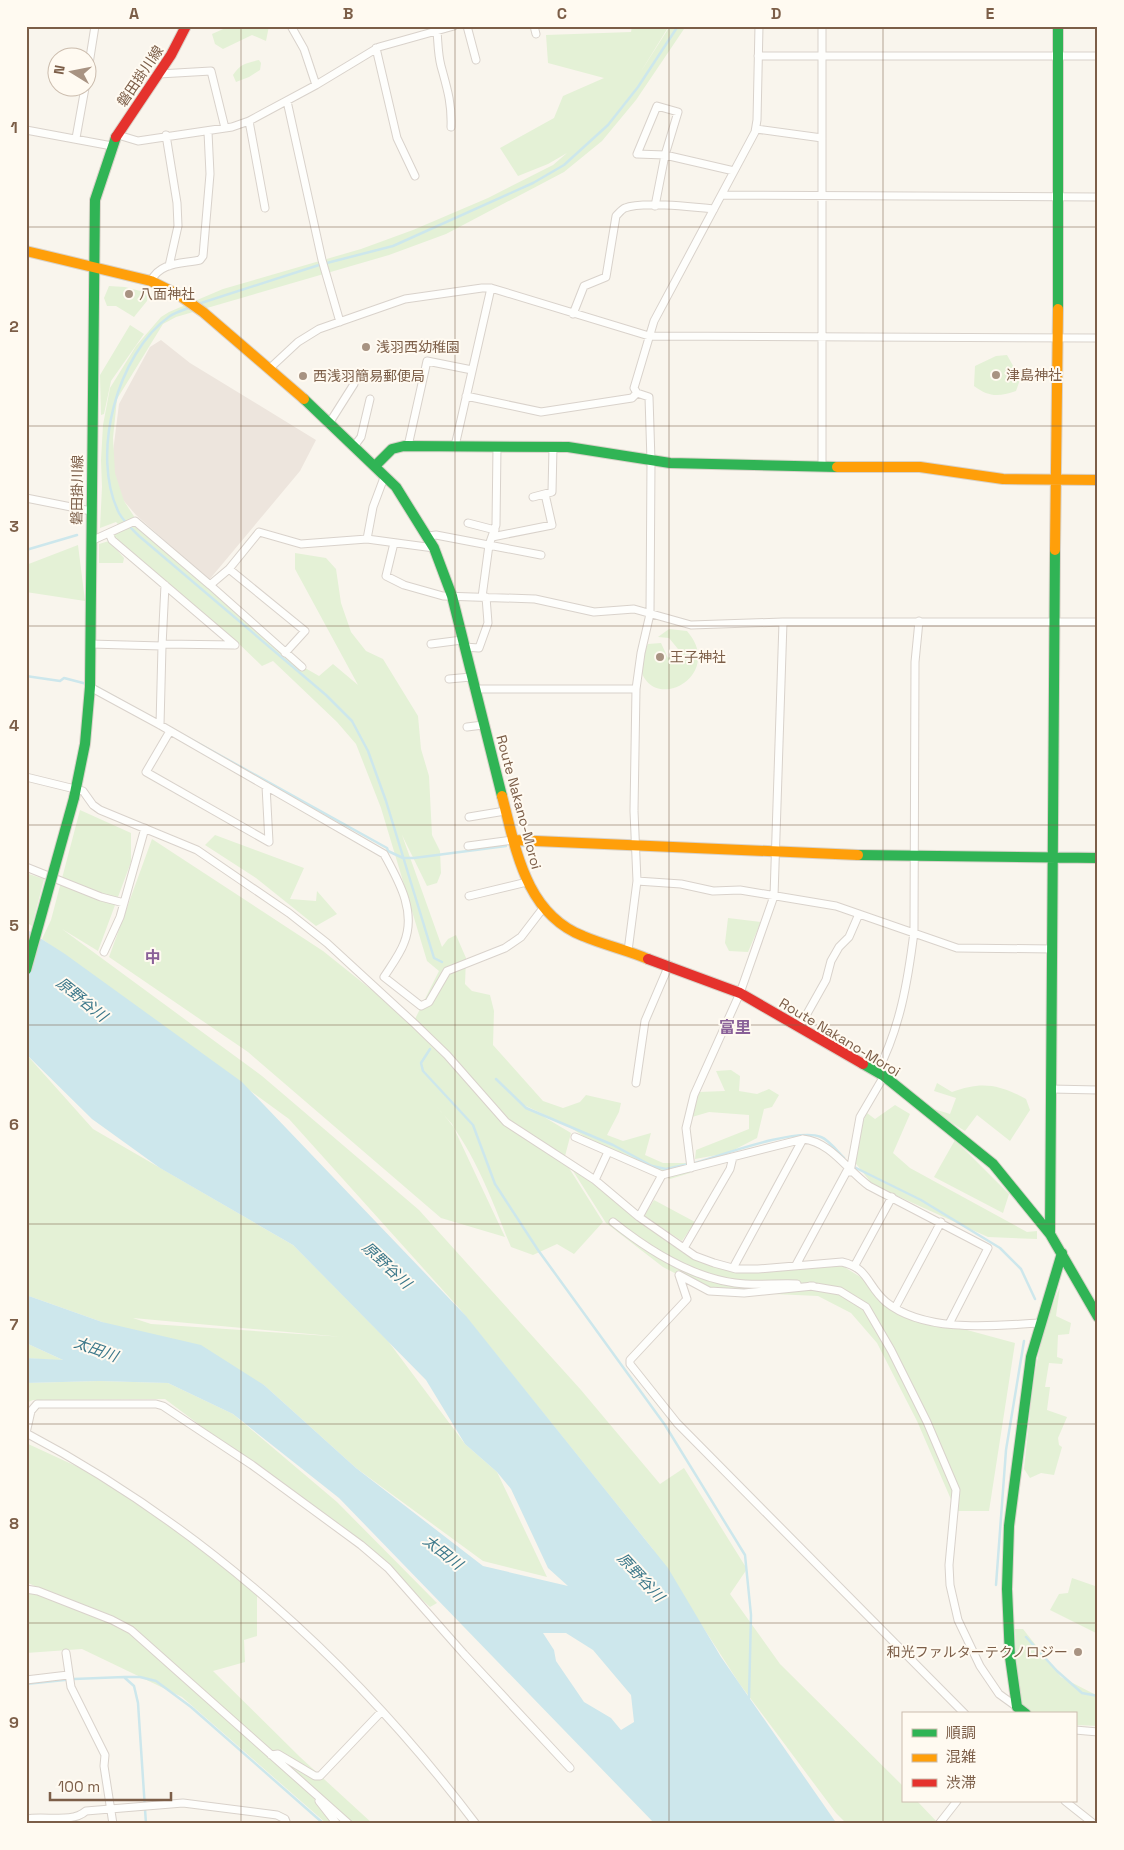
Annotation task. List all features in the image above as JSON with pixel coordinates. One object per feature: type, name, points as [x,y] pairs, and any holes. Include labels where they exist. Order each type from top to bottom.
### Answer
[{"type":"street","points":[[92,48],[95,26]]},
{"type":"street","name":"磐田掛川線","points":[[26,970],[75,793],[85,744],[90,688],[96,200],[112,146],[118,134],[159,74],[186,26]]},
{"type":"street","points":[[291,26],[304,49],[316,85]]},
{"type":"street","points":[[422,26],[422,35]]},
{"type":"street","points":[[118,134],[138,141],[166,135],[208,132],[249,121],[316,85],[376,48],[454,26]]},
{"type":"street","points":[[466,26],[476,60]]},
{"type":"street","points":[[628,950],[637,881],[634,846],[636,688],[640,653],[650,614],[651,461],[649,397],[637,394],[634,388],[649,336],[756,129],[759,26]]},
{"type":"street","points":[[822,26],[822,467]]},
{"type":"street","points":[[1050,1234],[1054,857],[1054,480],[1058,338],[1058,26]]},
{"type":"street","points":[[437,31],[441,65],[447,79],[452,110],[451,127]]},
{"type":"street","points":[[376,48],[397,138],[415,176]]},
{"type":"street","points":[[758,56],[1098,56]]},
{"type":"street","points":[[159,74],[211,71],[225,128]]},
{"type":"street","points":[[76,138],[82,98]]},
{"type":"street","points":[[287,101],[322,260],[340,322]]},
{"type":"street","points":[[656,206],[665,155],[678,112],[656,106],[637,154],[665,155],[734,171]]},
{"type":"street","points":[[249,121],[265,208]]},
{"type":"street","points":[[756,129],[822,138]]},
{"type":"street","points":[[26,130],[112,146]]},
{"type":"street","points":[[151,281],[156,271],[169,266],[200,260],[203,256],[210,174],[208,132]]},
{"type":"street","points":[[166,135],[177,203],[178,226],[169,266]]},
{"type":"street","points":[[722,195],[1098,197]]},
{"type":"street","points":[[574,314],[584,286],[606,277],[616,216],[624,208],[656,206],[714,209]]},
{"type":"street","name":"Route Nakano-Moroi","points":[[26,251],[151,281],[179,295],[202,312],[330,422],[376,465],[401,494],[428,536],[452,596],[505,811],[527,882],[544,907],[562,925],[582,936],[628,950],[740,993],[881,1074],[993,1164],[1050,1234],[1098,1317]]},
{"type":"street","points":[[269,369],[298,342],[319,329],[411,298],[491,288],[649,336],[1098,338]]},
{"type":"street","points":[[454,446],[491,288]]},
{"type":"street","points":[[408,446],[427,361],[472,370]]},
{"type":"street","points":[[330,422],[354,384]]},
{"type":"street","points":[[466,396],[541,412],[632,398],[637,394]]},
{"type":"street","points":[[355,445],[361,437],[370,399]]},
{"type":"street","points":[[376,465],[392,449],[408,446],[553,447],[581,448],[651,461],[767,467],[920,468],[1004,479],[1098,480]]},
{"type":"street","points":[[432,644],[463,643],[479,648],[488,623],[484,597],[489,545],[497,514],[498,446]]},
{"type":"street","points":[[533,497],[552,492],[553,447]]},
{"type":"street","points":[[367,539],[373,507],[385,475]]},
{"type":"street","points":[[468,523],[493,533],[552,525],[546,494]]},
{"type":"street","points":[[26,498],[91,511]]},
{"type":"street","points":[[91,541],[135,521],[302,667]]},
{"type":"street","points":[[210,585],[229,569],[259,532],[302,544],[367,539],[434,548]]},
{"type":"street","points":[[90,644],[235,645],[112,540],[109,533]]},
{"type":"street","points":[[428,536],[436,535],[541,555]]},
{"type":"street","points":[[394,543],[386,576],[404,585],[443,596],[535,599],[594,612],[634,609],[691,625],[783,622],[1098,622]]},
{"type":"street","points":[[229,569],[305,631],[285,653]]},
{"type":"street","points":[[160,725],[165,585]]},
{"type":"street","points":[[796,1265],[849,1171],[860,1117],[881,1074],[909,974],[914,932],[916,662],[919,621]]},
{"type":"street","points":[[690,1166],[686,1128],[694,1095],[740,993],[774,896],[783,622]]},
{"type":"street","points":[[449,679],[472,677]]},
{"type":"street","points":[[90,688],[160,725],[384,854],[402,886],[409,917],[405,942],[384,977],[421,1006],[429,1002],[447,972],[505,948],[521,937],[544,907]]},
{"type":"street","points":[[474,689],[636,688]]},
{"type":"street","points":[[467,727],[483,725]]},
{"type":"street","points":[[170,731],[146,772],[269,842],[266,786]]},
{"type":"street","points":[[26,777],[75,793],[83,791],[92,805],[100,810],[197,850],[289,913],[327,943],[434,1043],[506,1122],[594,1180],[639,1216],[703,1259],[733,1268],[758,1269],[842,1262],[855,1265],[866,1275],[886,1301],[895,1308],[921,1318],[949,1324],[979,1326],[1039,1323]]},
{"type":"street","points":[[469,817],[505,811]]},
{"type":"street","points":[[104,952],[124,903],[144,828]]},
{"type":"street","points":[[468,846],[513,840],[915,857],[1098,858]]},
{"type":"street","points":[[26,867],[101,897],[124,903]]},
{"type":"street","points":[[637,881],[681,884],[713,891],[740,890],[836,906],[957,948],[1053,949]]},
{"type":"street","points":[[469,896],[527,882]]},
{"type":"street","points":[[799,1028],[826,980],[831,961],[839,947],[850,936],[859,914]]},
{"type":"street","points":[[636,1083],[645,1021],[669,966]]},
{"type":"street","points":[[1051,1089],[1098,1090]]},
{"type":"street","points":[[575,1138],[662,1175],[690,1166],[803,1139],[824,1144],[849,1171],[869,1186],[988,1248],[949,1324]]},
{"type":"street","points":[[733,1268],[803,1139]]},
{"type":"street","points":[[594,1180],[608,1152]]},
{"type":"street","points":[[684,1248],[730,1169],[733,1157]]},
{"type":"street","points":[[639,1216],[662,1175]]},
{"type":"street","points":[[855,1265],[892,1198]]},
{"type":"street","points":[[613,1222],[672,1261],[706,1278],[737,1283],[814,1286],[840,1291],[866,1307],[891,1350],[927,1422],[956,1490],[949,1565],[950,1585],[958,1620],[980,1666],[999,1694],[1023,1712]]},
{"type":"street","points":[[895,1308],[940,1222]]},
{"type":"street","points":[[1017,1707],[1010,1657],[1007,1589],[1009,1526],[1031,1357],[1039,1323],[1062,1253]]},
{"type":"street","points":[[814,1286],[744,1293],[709,1291],[679,1275],[687,1299],[630,1360],[630,1364],[660,1405],[964,1712]]},
{"type":"street","points":[[476,1824],[405,1734],[363,1688],[310,1638],[193,1538],[87,1466],[26,1433],[30,1411],[37,1404],[156,1404],[163,1406],[252,1465],[363,1546],[388,1568],[464,1654],[570,1768]]},
{"type":"street","points":[[26,1582],[38,1591]]},
{"type":"street","points":[[26,1589],[38,1591],[112,1620],[130,1630],[349,1824]]},
{"type":"street","points":[[66,1653],[68,1675],[82,1710],[105,1755],[103,1764],[114,1824]]},
{"type":"street","points":[[26,1680],[68,1675]]},
{"type":"street","points":[[271,1755],[278,1754],[314,1776],[320,1776],[382,1711]]},
{"type":"street","points":[[1076,1730],[1098,1732]]},
{"type":"street","points":[[312,1790],[337,1824]]},
{"type":"street","points":[[939,1824],[956,1802]]},
{"type":"street","points":[[1066,1802],[1094,1824]]},
{"type":"street","points":[[26,1819],[71,1818],[81,1816],[86,1811],[183,1803],[277,1815],[284,1819],[287,1824]]},
{"type":"shaded area","points":[[161,340],[190,363],[316,440],[300,471],[209,580],[136,515],[123,500],[114,477],[112,460],[119,404],[150,347]]},
{"type":"green space","points":[[230,26],[269,26],[266,41],[252,35],[223,49],[215,44],[212,34]]},
{"type":"green space","points":[[632,26],[669,26],[640,73],[670,26],[686,26],[636,100],[602,141],[564,172],[446,234],[389,255],[176,317],[163,324],[117,399],[113,438],[115,473],[124,501],[139,524],[298,664],[319,676],[333,664],[358,685],[295,569],[295,553],[326,558],[336,569],[341,603],[351,632],[366,651],[383,659],[418,716],[421,749],[429,776],[432,835],[440,851],[441,873],[437,883],[427,886],[402,835],[442,947],[448,939],[456,935],[466,958],[465,984],[472,991],[490,995],[494,1011],[493,1045],[543,1101],[563,1108],[580,1102],[586,1095],[621,1103],[619,1112],[607,1135],[623,1141],[651,1133],[645,1155],[663,1163],[690,1163],[690,1173],[670,1179],[608,1152],[568,1126],[524,1105],[571,1133],[564,1160],[603,1222],[574,1254],[557,1244],[533,1255],[511,1247],[479,1172],[460,1136],[454,1129],[505,1237],[441,1218],[248,1052],[109,957],[152,839],[323,951],[413,1023],[439,971],[427,961],[381,808],[356,744],[337,722],[273,661],[262,666],[234,639],[110,537],[123,529],[116,522],[100,528],[103,425],[110,388],[136,346],[161,317],[169,312],[223,289],[361,249],[413,230],[488,198],[553,165],[567,153],[548,164],[518,176],[500,148],[554,118],[563,96],[604,78],[548,63],[546,35],[631,32]]},
{"type":"green space","points":[[259,60],[261,63],[260,70],[236,82],[233,75],[238,68]]},
{"type":"green space","points":[[109,286],[125,287],[148,293],[147,301],[134,317],[116,306],[107,306],[104,298]]},
{"type":"green space","points":[[130,325],[144,334],[111,381],[104,414],[101,415],[100,375]]},
{"type":"green space","points":[[1007,355],[1016,371],[1022,374],[1016,391],[994,395],[974,386],[975,366],[996,356]]},
{"type":"green space","points":[[109,541],[124,558],[123,563],[99,563],[99,544]]},
{"type":"green space","points":[[78,545],[85,601],[26,592],[26,565]]},
{"type":"green space","points":[[669,629],[687,631],[696,646],[698,659],[694,671],[687,681],[676,687],[665,689],[654,687],[645,679],[640,660],[648,644],[661,643],[668,658],[678,649],[669,638],[658,637]]},
{"type":"green space","points":[[80,810],[131,833],[131,862],[98,951],[62,929],[262,1076],[419,1210],[581,1390],[660,1484],[684,1468],[747,1569],[730,1594],[780,1664],[902,1785],[902,1802],[918,1802],[939,1824],[847,1824],[836,1813],[739,1683],[652,1548],[459,1308],[289,1119],[42,939],[51,920]]},
{"type":"green space","points":[[215,835],[304,868],[290,899],[316,901],[317,891],[337,914],[316,926],[256,878],[205,845]]},
{"type":"green space","points":[[26,873],[44,879],[32,926],[26,922]]},
{"type":"green space","points":[[728,918],[761,922],[748,952],[729,951],[725,943]]},
{"type":"green space","points":[[26,1054],[93,1129],[293,1245],[388,1341],[465,1444],[497,1472],[547,1577],[483,1561],[356,1468],[264,1385],[102,1322],[26,1295]],"holes":[[[133,1318],[340,1337],[151,1324]]]},
{"type":"green space","points":[[731,1070],[740,1076],[739,1091],[757,1094],[769,1089],[779,1095],[772,1107],[764,1109],[757,1138],[728,1153],[695,1159],[696,1150],[749,1129],[749,1115],[709,1112],[692,1117],[691,1107],[699,1092],[725,1091],[716,1071]]},
{"type":"green space","points":[[937,1083],[952,1092],[981,1085],[998,1087],[1026,1099],[1030,1110],[1010,1141],[977,1115],[965,1131],[936,1113],[934,1109],[950,1114],[956,1098],[934,1091]]},
{"type":"green space","points":[[895,1105],[910,1114],[893,1153],[910,1168],[1027,1232],[1037,1231],[1037,1239],[988,1237],[873,1185],[853,1160],[862,1123],[867,1113],[875,1119]]},
{"type":"green space","points":[[955,1140],[1009,1194],[1003,1213],[934,1177]]},
{"type":"green space","points":[[568,1163],[672,1240],[711,1262],[758,1269],[836,1262],[872,1284],[886,1301],[908,1314],[1015,1343],[989,1511],[956,1511],[917,1421],[877,1343],[851,1313],[818,1296],[709,1291],[663,1267],[606,1223]]},
{"type":"green space","points":[[654,1200],[695,1222],[682,1241],[644,1216]]},
{"type":"green space","points":[[1060,1287],[1056,1316],[1071,1323],[1069,1334],[1058,1335],[1057,1357],[1063,1359],[1062,1364],[1049,1363],[1045,1387],[1050,1387],[1047,1410],[1067,1417],[1058,1438],[1059,1445],[1062,1447],[1054,1475],[1041,1473],[1030,1478],[1024,1469],[1034,1377],[1044,1332]]},
{"type":"green space","points":[[26,1343],[65,1361],[26,1358]]},
{"type":"green space","points":[[99,1381],[168,1383],[233,1414],[337,1502],[437,1603],[430,1607],[378,1559],[165,1399],[33,1400],[26,1403],[26,1383]]},
{"type":"green space","points":[[26,1443],[91,1473],[154,1511],[257,1592],[257,1636],[244,1640],[245,1662],[213,1671],[300,1757],[373,1824],[327,1824],[182,1697],[82,1649],[26,1653],[26,1584],[92,1613],[26,1582]]},
{"type":"green space","points":[[1072,1578],[1098,1587],[1098,1634],[1050,1610],[1059,1594],[1068,1593]]},
{"type":"green space","points":[[1015,1629],[1023,1629],[1061,1677],[1098,1696],[1098,1726],[1076,1725],[1076,1712],[1032,1712],[1021,1706],[1018,1698]]},
{"type":"water","points":[[26,929],[65,954],[242,1082],[466,1316],[668,1568],[721,1657],[837,1824],[655,1824],[339,1498],[233,1414],[168,1383],[99,1381],[26,1383],[26,1358],[63,1360],[26,1343],[26,1295],[102,1322],[201,1345],[264,1385],[356,1468],[483,1566],[568,1586],[548,1568],[511,1489],[497,1472],[465,1444],[426,1380],[293,1245],[160,1168],[92,1119],[26,1054]],"holes":[[[543,1633],[566,1633],[593,1650],[631,1695],[634,1722],[621,1730],[611,1718],[584,1702],[556,1661],[554,1650]]]},
{"type":"waterway","points":[[198,304],[319,265],[393,246],[533,183],[564,165],[608,125],[638,87],[678,26]]},
{"type":"waterway","points":[[191,307],[170,316],[151,333],[136,354],[123,379],[108,435],[107,463],[111,489],[119,513],[139,536],[326,695],[352,721],[368,751],[386,801],[434,958],[442,962]]},
{"type":"waterway","points":[[26,550],[77,535]]},
{"type":"waterway","points":[[26,676],[60,681],[64,678],[87,684]]},
{"type":"waterway","points":[[95,686],[403,858],[506,846]]},
{"type":"waterway","points":[[523,846],[532,846]]},
{"type":"waterway","points":[[1017,853],[1049,853]]},
{"type":"waterway","points":[[1055,853],[1098,853]]},
{"type":"waterway","points":[[430,1049],[421,1063],[423,1071],[473,1125],[495,1184],[538,1250],[665,1425],[745,1555],[751,1615],[749,1698]]},
{"type":"waterway","points":[[496,1079],[526,1108],[613,1145],[652,1166],[666,1169],[689,1164]]},
{"type":"waterway","points":[[695,1163],[759,1143],[810,1135],[821,1137],[830,1143],[844,1158]]},
{"type":"waterway","points":[[854,1167],[921,1200],[1000,1248],[1021,1269],[1035,1299]]},
{"type":"waterway","points":[[996,1585],[1006,1450],[1024,1341]]},
{"type":"waterway","points":[[1026,1637],[1057,1671],[1082,1693],[1098,1696]]},
{"type":"waterway","points":[[26,1684],[74,1679],[124,1677],[140,1677],[156,1681],[191,1707],[324,1824]]},
{"type":"waterway","points":[[125,1678],[134,1686],[138,1703],[146,1824]]},
{"type":"traffic: fast","points":[[1058,26],[1058,309]]},
{"type":"traffic: fast","points":[[74,798],[85,744],[90,687],[95,200],[116,137]]},
{"type":"traffic: fast","points":[[304,399],[396,487],[434,548],[452,596],[502,796]]},
{"type":"traffic: fast","points":[[376,465],[392,449],[404,446],[568,447],[670,463],[837,467]]},
{"type":"traffic: fast","points":[[1050,1234],[1055,550]]},
{"type":"traffic: fast","points":[[26,970],[74,798]]},
{"type":"traffic: fast","points":[[858,855],[1098,858]]},
{"type":"traffic: fast","points":[[863,1064],[884,1076],[993,1164],[1050,1234],[1098,1317]]},
{"type":"traffic: fast","points":[[1023,1712],[1017,1707],[1010,1657],[1007,1589],[1009,1526],[1031,1357],[1062,1253]]},
{"type":"traffic: slow","points":[[26,251],[151,281],[179,295],[203,312],[304,399]]},
{"type":"traffic: slow","points":[[1055,550],[1058,309]]},
{"type":"traffic: slow","points":[[837,467],[920,467],[1003,479],[1098,480]]},
{"type":"traffic: slow","points":[[502,796],[518,858],[536,896],[548,912],[563,926],[583,936],[648,959]]},
{"type":"traffic: slow","points":[[513,840],[858,855]]},
{"type":"traffic: jam","points":[[116,137],[171,55],[186,26]]},
{"type":"traffic: jam","points":[[648,959],[740,993],[863,1064]]},
{"type":"place","name":"八面神社","points":[[129,294]]},
{"type":"place","name":"浅羽西幼稚園","points":[[366,347]]},
{"type":"place","name":"津島神社","points":[[996,375]]},
{"type":"place","name":"西浅羽簡易郵便局","points":[[303,376]]},
{"type":"place","name":"王子神社","points":[[660,657]]},
{"type":"place","name":"和光ファルターテクノロジー","points":[[1078,1652]]},
{"type":"district","name":"中","points":[[153,957]]},
{"type":"district","name":"富里","points":[[735,1027]]},
{"type":"water label","name":"原野谷川","points":[[82,999]]},
{"type":"water label","name":"原野谷川","points":[[387,1265]]},
{"type":"water label","name":"太田川","points":[[96,1349]]},
{"type":"water label","name":"太田川","points":[[443,1552]]},
{"type":"water label","name":"原野谷川","points":[[641,1577]]}]
